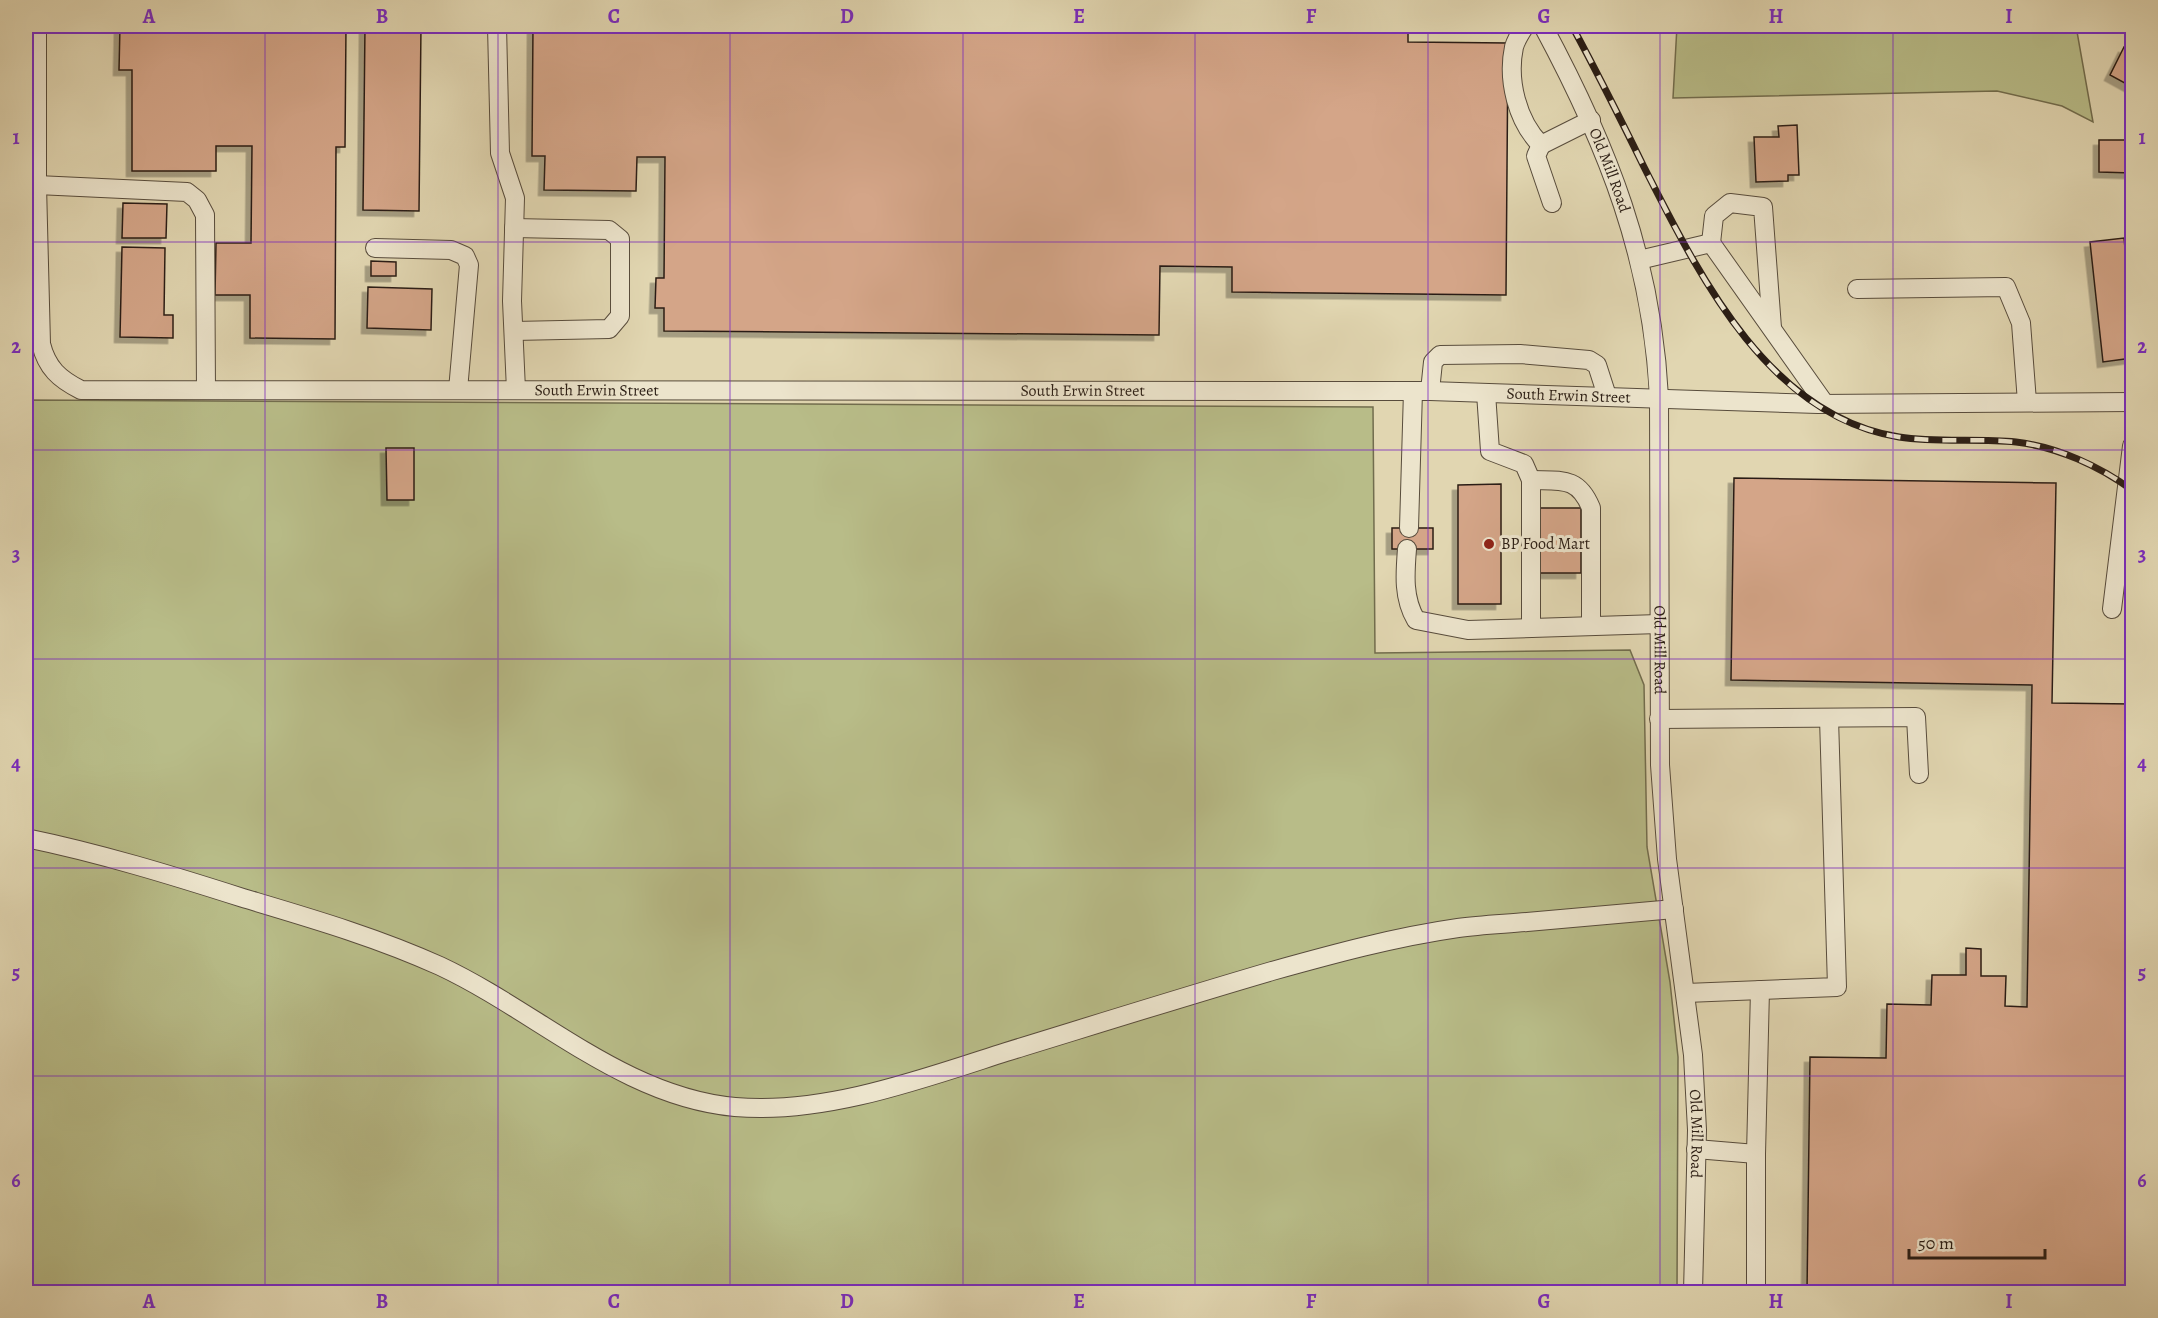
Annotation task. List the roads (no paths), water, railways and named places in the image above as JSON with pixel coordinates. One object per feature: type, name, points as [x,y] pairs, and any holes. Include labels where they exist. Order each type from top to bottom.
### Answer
[{"type":"street","points":[[32,206],[37,185],[37,26]]},
{"type":"street","points":[[497,26],[500,153],[515,198],[516,390]]},
{"type":"street","points":[[1524,26],[1515,45],[1512,75],[1514,95],[1528,128],[1541,145]]},
{"type":"street","name":"Old Mill Road","points":[[1543,26],[1591,120],[1617,184],[1639,260],[1655,343],[1659,397],[1659,719],[1663,813],[1693,1055],[1696,1149],[1693,1293]]},
{"type":"street","points":[[1552,203],[1536,156],[1541,145],[1591,120]]},
{"type":"street","points":[[37,185],[187,192],[197,200],[205,215],[206,390]]},
{"type":"street","points":[[1772,329],[1763,207],[1730,204],[1714,216],[1712,243],[1772,329],[1825,404]]},
{"type":"street","name":"South Erwin Street","points":[[32,206],[41,344],[45,360],[67,383],[81,390],[1421,391],[1825,404],[2133,402]]},
{"type":"street","points":[[514,228],[609,230],[620,239],[620,316],[609,329],[514,331]]},
{"type":"street","points":[[1639,260],[1712,243]]},
{"type":"street","points":[[375,248],[451,250],[465,256],[469,265],[458,390]]},
{"type":"street","points":[[1857,289],[2006,287],[2021,323],[2027,402]]},
{"type":"street","points":[[1409,528],[1421,391],[1433,362],[1440,355],[1520,354],[1589,360],[1598,365],[1607,396]]},
{"type":"street","points":[[1486,393],[1490,450],[1524,464],[1531,480],[1532,628]]},
{"type":"street","points":[[2112,609],[2132,451]]},
{"type":"street","points":[[1531,480],[1564,481],[1577,485],[1586,495],[1591,508],[1591,626]]},
{"type":"street","points":[[1407,549],[1405,581],[1409,608],[1416,620],[1468,630],[1659,624]]},
{"type":"street","points":[[1686,993],[1837,987],[1829,717]]},
{"type":"street","points":[[1659,719],[1916,717],[1919,774]]},
{"type":"street","points":[[26,838],[145,867],[324,921],[396,947],[494,994],[596,1057],[666,1092],[703,1103],[739,1107],[803,1105],[867,1093],[1271,971],[1365,946],[1459,928],[1674,909]]},
{"type":"street","points":[[1756,1293],[1756,1154],[1760,990]]},
{"type":"street","points":[[1696,1149],[1756,1154]]},
{"type":"railway","points":[[1572,26],[1665,208],[1714,293],[1742,334],[1775,370],[1811,401],[1852,424],[1899,437],[2016,442],[2047,448],[2092,466],[2132,490]]},
{"type":"place","name":"BP Food Mart","points":[[1489,544]]}]
